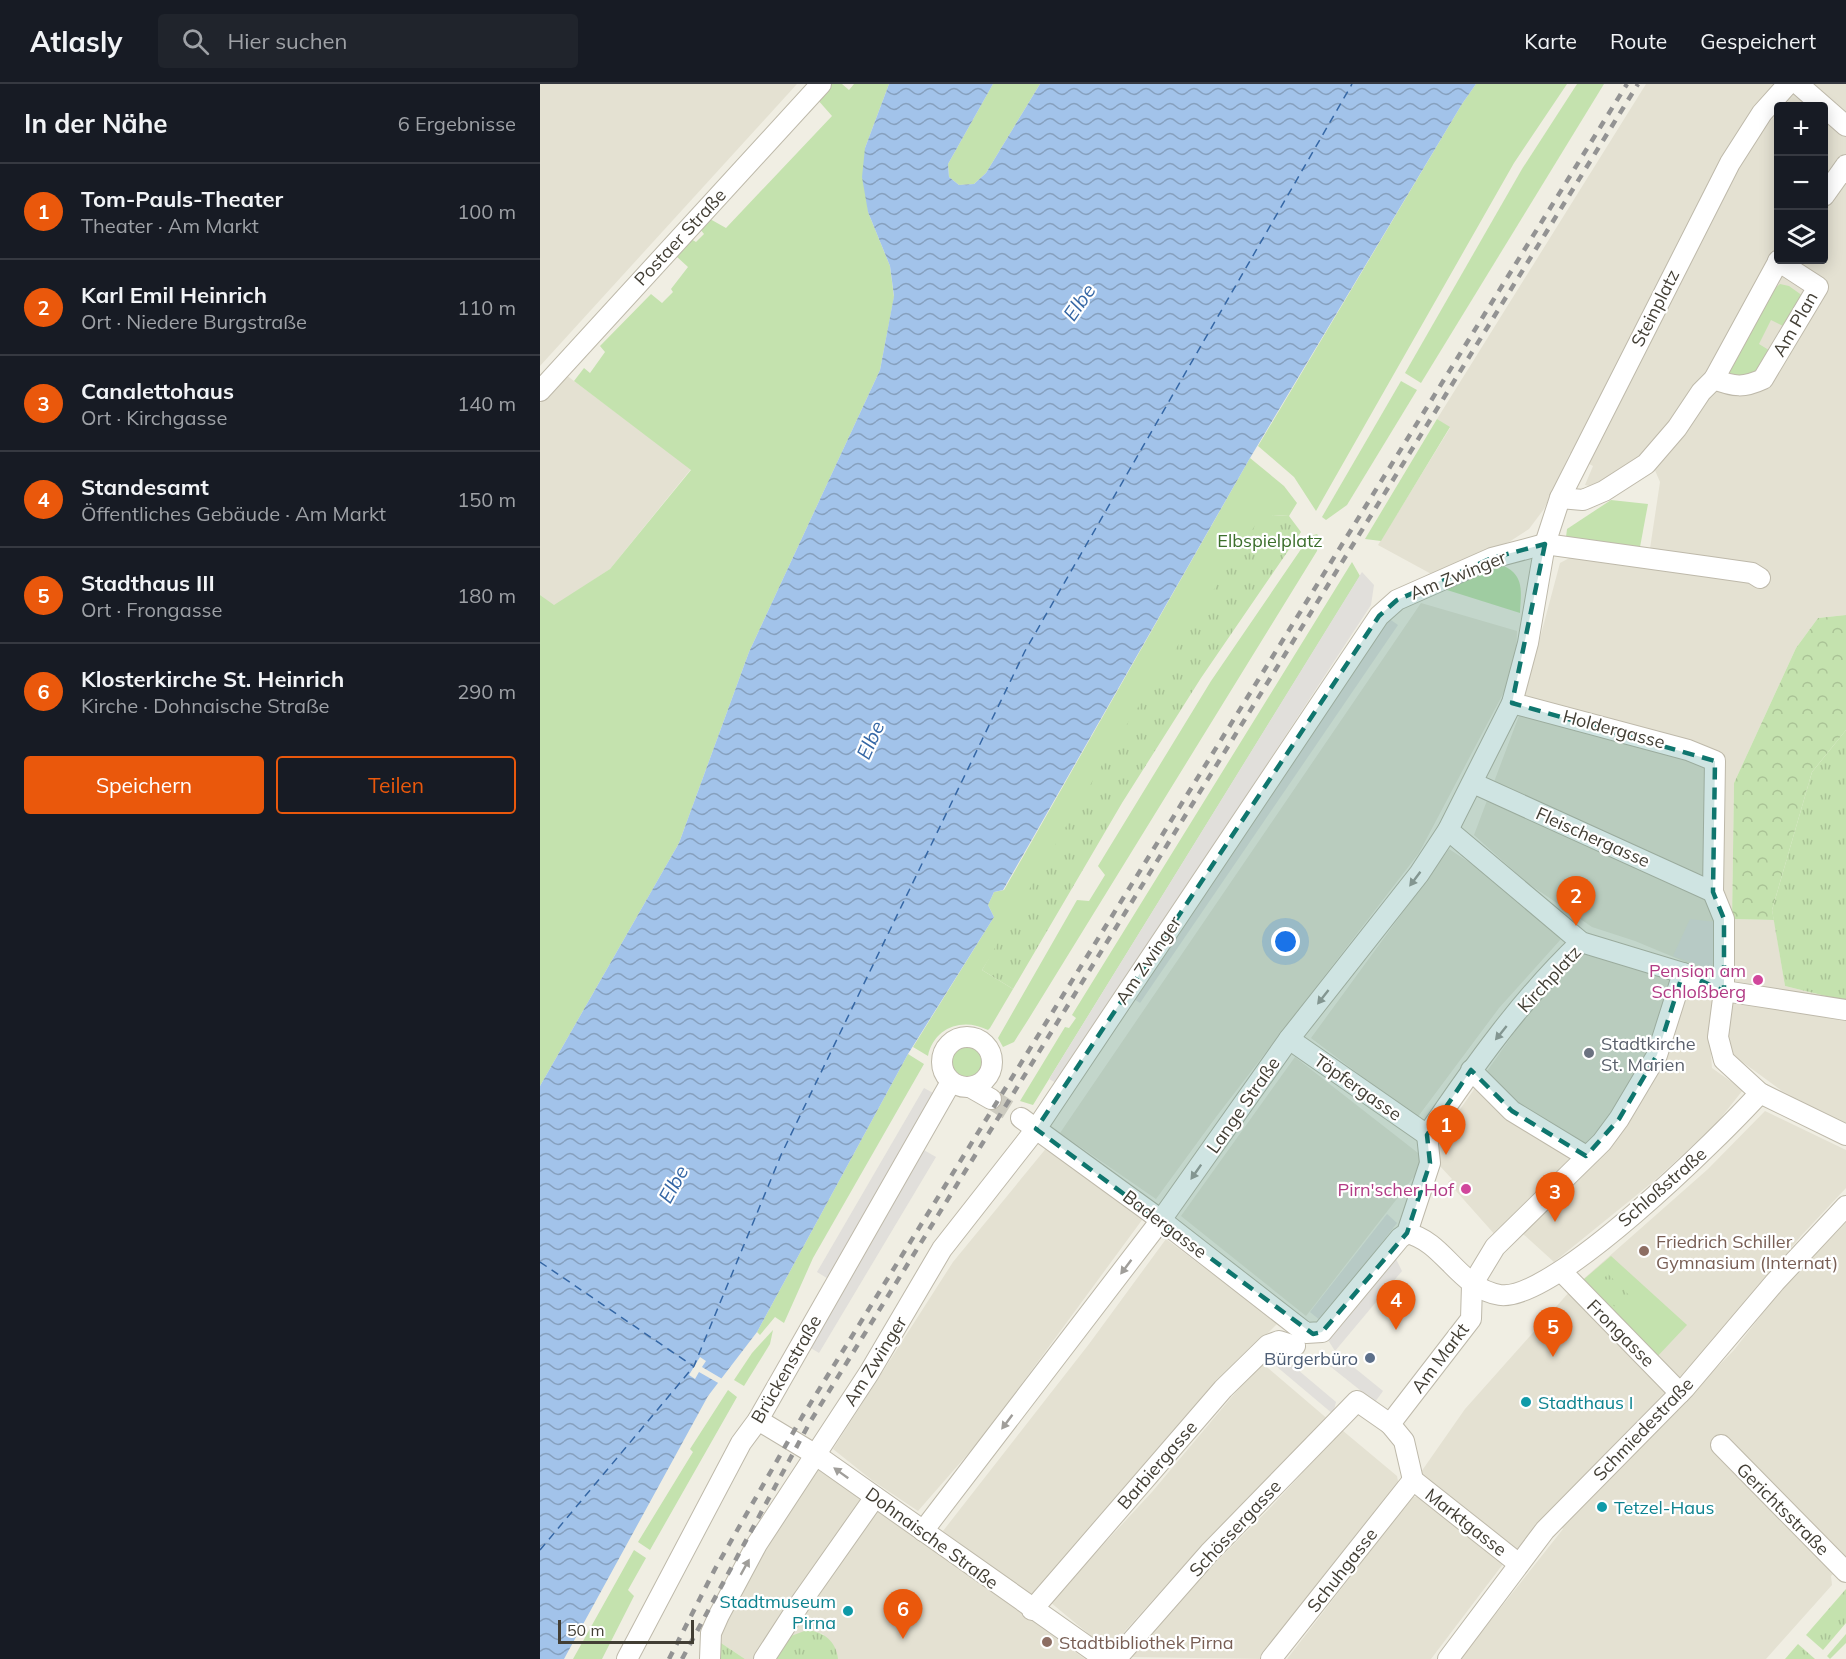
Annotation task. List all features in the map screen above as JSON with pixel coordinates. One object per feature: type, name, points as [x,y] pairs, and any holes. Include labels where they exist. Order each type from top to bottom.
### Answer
[{"type":"street","name":"Postaer Straße","points":[[540,391],[821,84]]},
{"type":"street","name":"Steinplatz","points":[[1524,657],[1545,544],[1560,498],[1730,163],[1762,113],[1788,84]]},
{"type":"street","points":[[1798,84],[1846,126]]},
{"type":"street","points":[[1828,190],[1846,165]]},
{"type":"street","name":"Am Plan","points":[[1560,498],[1583,500],[1604,491],[1646,464],[1714,379],[1776,264]]},
{"type":"street","name":"Am Plan","points":[[1714,379],[1735,387],[1749,386],[1763,379],[1818,287],[1784,264]]},
{"type":"street","points":[[1545,544],[1752,573],[1760,578]]},
{"type":"street","name":"Am Zwinger","points":[[710,1659],[711,1633],[718,1615],[757,1544],[869,1373],[942,1249],[1379,616],[1397,600],[1492,558],[1545,544]]},
{"type":"street","name":"Lange Straße","points":[[923,1531],[1161,1220],[1289,1039],[1419,874],[1448,830],[1512,703],[1524,657]]},
{"type":"street","name":"Holdergasse","points":[[1512,703],[1688,750],[1714,760],[1713,892]]},
{"type":"street","name":"Fleischergasse","points":[[1473,783],[1713,892]]},
{"type":"street","points":[[1448,830],[1581,942]]},
{"type":"street","points":[[1713,892],[1724,919],[1724,991],[1718,1037],[1724,1060],[1760,1093],[1846,1135]]},
{"type":"street","name":"Kirchplatz","points":[[1427,1135],[1471,1070],[1553,969],[1581,942],[1683,973],[1724,991],[1846,1010]]},
{"type":"street","points":[[1471,1070],[1512,1112],[1586,1156],[1602,1142],[1619,1119],[1657,1055],[1683,973]]},
{"type":"street","name":"Töpfergasse","points":[[1289,1039],[1427,1135]]},
{"type":"street","name":"Brückenstraße","points":[[627,1659],[741,1443],[758,1420],[960,1084],[991,1099]]},
{"type":"street","name":"Schloßstraße","points":[[1560,1273],[1660,1191],[1730,1126],[1760,1093]]},
{"type":"street","name":"Badergasse","points":[[1028,1124],[1161,1220],[1301,1339]]},
{"type":"street","points":[[1301,1339],[1322,1332],[1400,1238],[1407,1233],[1430,1163],[1427,1135]]},
{"type":"street","name":"Am Markt","points":[[1390,1424],[1471,1319],[1472,1285],[1495,1247],[1586,1156]]},
{"type":"street","name":"Schmiedestraße","points":[[1448,1659],[1519,1564],[1568,1505],[1682,1390],[1775,1282],[1846,1206]]},
{"type":"street","points":[[1407,1233],[1426,1242],[1472,1285],[1489,1292],[1517,1294],[1560,1273]]},
{"type":"street","name":"Frongasse","points":[[1560,1273],[1682,1390]]},
{"type":"street","name":"Barbiergasse","points":[[1032,1610],[1230,1382],[1269,1345],[1280,1341],[1301,1339]]},
{"type":"street","name":"Schössergasse","points":[[1116,1659],[1209,1553],[1357,1401],[1390,1424]]},
{"type":"street","name":"Dohnaische Straße","points":[[758,1420],[816,1455],[1032,1610],[1105,1659]]},
{"type":"street","points":[[1390,1424],[1404,1441],[1413,1480]]},
{"type":"street","name":"Gerichtsstraße","points":[[1721,1445],[1846,1572]]},
{"type":"street","name":"Marktgasse","points":[[1413,1480],[1519,1564]]},
{"type":"street","name":"Schuhgasse","points":[[1271,1659],[1413,1480]]},
{"type":"street","points":[[764,1659],[798,1605],[874,1497]]},
{"type":"highlighted area","points":[[1545,544],[1512,703],[1715,761],[1713,892],[1724,919],[1724,991],[1683,973],[1657,1055],[1619,1119],[1586,1156],[1512,1111],[1471,1070],[1427,1135],[1430,1163],[1407,1233],[1322,1332],[1313,1334],[1036,1129],[1379,616],[1397,600],[1492,558]]},
{"type":"shaded area","points":[[540,84],[797,84],[540,366]]},
{"type":"shaded area","points":[[1646,84],[1846,84],[1846,615],[1818,618],[1796,648],[1734,783],[1732,919],[1774,920],[1785,986],[1846,1001],[1846,1125],[1782,1091],[1726,1050],[1730,986],[1712,973],[1635,941],[1592,927],[1526,882],[1474,835],[1520,713],[1560,563],[1575,555],[1648,562],[1660,482],[1654,468],[1600,488],[1585,485],[1593,466],[1570,453],[1544,509],[1529,529],[1509,542],[1435,576],[1378,545],[1450,428],[1437,419]]},
{"type":"shaded area","points":[[566,375],[691,469],[610,569],[554,606],[540,595],[540,403]]},
{"type":"shaded area","points":[[1362,572],[1374,585],[1371,605],[1132,970],[1060,1085],[1049,1079]]},
{"type":"shaded area","points":[[1421,603],[1517,631],[1516,660],[1504,692],[1419,853],[1216,1117],[1156,1199],[1060,1133]]},
{"type":"shaded area","points":[[1388,618],[1398,625],[1140,1003],[1131,997]]},
{"type":"shaded area","points":[[1449,849],[1487,874],[1561,939],[1499,1008],[1417,1118],[1311,1038]]},
{"type":"shaded area","points":[[1690,919],[1716,922],[1712,970],[1673,956]]},
{"type":"shaded area","points":[[1583,949],[1718,995],[1710,1041],[1712,1068],[1743,1090],[1715,1125],[1654,1181],[1554,1262],[1522,1233],[1497,1237],[1448,1182],[1452,1179],[1438,1164],[1434,1146],[1555,975]]},
{"type":"shaded area","points":[[1295,1057],[1427,1160],[1306,1316],[1181,1216]]},
{"type":"shaded area","points":[[924,1088],[935,1094],[908,1141],[936,1157],[819,1353],[809,1347],[843,1288],[817,1272]]},
{"type":"shaded area","points":[[1765,1111],[1846,1150],[1846,1188],[1801,1236],[1709,1347],[1561,1499],[1515,1552],[1423,1482],[1421,1472],[1465,1409],[1571,1290],[1708,1169]]},
{"type":"shaded area","points":[[1048,1146],[1104,1183],[1100,1189],[1142,1220],[981,1439],[918,1511],[873,1481],[833,1449],[953,1262]]},
{"type":"shaded area","points":[[1387,1214],[1397,1223],[1321,1321],[1310,1312]]},
{"type":"shaded area","points":[[1846,1219],[1846,1561],[1831,1576],[1832,1585],[1766,1659],[1460,1659],[1563,1529],[1561,1527],[1734,1350],[1787,1282]]},
{"type":"shaded area","points":[[1166,1239],[1278,1323],[1199,1402],[1032,1597],[943,1531],[1089,1344]]},
{"type":"shaded area","points":[[1396,1259],[1402,1271],[1335,1351],[1328,1340]]},
{"type":"shaded area","points":[[1335,1352],[1383,1391],[1375,1402],[1326,1363]]},
{"type":"shaded area","points":[[1279,1354],[1336,1402],[1333,1414],[1276,1366]]},
{"type":"shaded area","points":[[1261,1362],[1330,1421],[1178,1572],[1108,1650],[1050,1602],[1152,1492]]},
{"type":"shaded area","points":[[1342,1430],[1397,1476],[1399,1486],[1263,1659],[1127,1657],[1171,1607],[1269,1509]]},
{"type":"shaded area","points":[[815,1467],[821,1469],[1085,1659],[838,1659],[823,1634],[807,1630],[773,1659],[745,1659],[715,1639],[726,1613]]},
{"type":"shaded area","points":[[1421,1496],[1503,1564],[1431,1659],[1287,1659],[1412,1497]]},
{"type":"green space","points":[[831,84],[842,84],[849,90],[854,84],[889,84],[865,148],[868,212],[890,266],[894,297],[880,370],[749,652],[679,843],[540,1086],[540,595],[554,605],[610,569],[691,470],[574,381],[584,368],[590,373],[605,352],[600,346],[651,294],[662,303],[673,292],[671,289],[688,267],[676,256],[691,239],[696,242],[704,234],[700,229],[710,219],[726,228],[832,116],[817,99]]},
{"type":"green space","points":[[993,84],[1040,84],[986,173],[974,184],[959,185],[949,177],[948,164]]},
{"type":"green space","points":[[1476,84],[1567,84],[1514,163],[1316,511],[1294,477],[1258,446]]},
{"type":"green space","points":[[1577,84],[1604,84],[1421,383],[1405,373],[1522,169]]},
{"type":"green space","points":[[1780,284],[1789,286],[1803,296],[1785,327],[1771,320],[1759,344],[1772,352],[1756,378],[1732,378],[1728,372],[1773,290]]},
{"type":"green space","points":[[1401,381],[1417,390],[1347,505],[1326,520],[1322,517]]},
{"type":"green space","points":[[1437,419],[1450,427],[1381,541],[1365,539]]},
{"type":"green space","points":[[1250,458],[1284,486],[1297,503],[1289,516],[1273,515],[982,970],[1013,989],[990,1028],[988,1030],[969,1024],[951,1027],[936,1038],[928,1056],[913,1047],[994,917],[988,905],[994,892],[1004,890]]},
{"type":"green space","points":[[1611,500],[1648,504],[1640,547],[1566,537],[1567,529]]},
{"type":"green space","name":"Elbspielplatz","points":[[1273,515],[1289,516],[1301,532],[1201,678],[1122,803],[1013,989],[982,970],[1113,746],[1256,524]]},
{"type":"green space","points":[[1317,534],[1319,537],[1317,551],[1028,1020],[1014,1042],[1003,1047],[998,1038],[1077,900],[1089,901],[1105,875],[1098,866],[1211,681],[1310,536]]},
{"type":"green space","points":[[1352,562],[1360,576],[1033,1105],[1020,1101],[1065,1027],[1069,1028],[1076,1018],[1072,1015]]},
{"type":"green space","points":[[1504,566],[1511,570],[1519,580],[1520,613],[1447,590],[1494,567]]},
{"type":"green space","points":[[1846,615],[1846,730],[1812,772],[1772,910],[1774,920],[1732,919],[1734,783],[1796,648],[1818,618]]},
{"type":"green space","points":[[1846,730],[1846,1001],[1785,986],[1772,910],[1812,772]]},
{"type":"green space","points":[[967,1047],[973,1048],[981,1056],[981,1068],[973,1076],[967,1077],[961,1076],[953,1068],[952,1062],[953,1056],[961,1048]]},
{"type":"green space","points":[[908,1054],[924,1064],[813,1258],[784,1323],[775,1317],[760,1335],[757,1332]]},
{"type":"green space","points":[[1611,1256],[1687,1325],[1655,1359],[1583,1280]]},
{"type":"green space","points":[[1608,1274],[1632,1298],[1619,1311],[1595,1287]]},
{"type":"green space","points":[[773,1330],[770,1344],[744,1386],[734,1380],[752,1353]]},
{"type":"green space","points":[[728,1390],[737,1397],[650,1550],[638,1542],[693,1452],[690,1449]]},
{"type":"green space","points":[[634,1550],[646,1558],[628,1590],[634,1596],[602,1659],[573,1659]]},
{"type":"green space","points":[[1846,1589],[1846,1623],[1823,1650],[1806,1635]]},
{"type":"green space","points":[[807,1630],[824,1635],[832,1642],[838,1659],[773,1659],[791,1636]]},
{"type":"green space","points":[[1846,1634],[1846,1643],[1830,1659],[1827,1656]]},
{"type":"green space","points":[[715,1639],[745,1659],[715,1659]]},
{"type":"green space","points":[[1798,1644],[1815,1659],[1785,1659]]},
{"type":"water","name":"Elbe","points":[[889,84],[993,84],[948,164],[949,177],[959,185],[974,184],[986,173],[1040,84],[1476,84],[1250,458],[1003,890],[994,892],[988,905],[994,917],[908,1054],[757,1332],[708,1396],[564,1659],[540,1659],[540,1086],[679,843],[749,652],[880,370],[894,296],[890,266],[868,212],[862,177],[865,148]]},
{"type":"pier","points":[[700,1357],[706,1361],[702,1367],[724,1380],[720,1384],[699,1372],[695,1379],[689,1375]]},
{"type":"ferry route","points":[[540,1550],[694,1366],[781,1155],[1025,651],[1352,84]]},
{"type":"ferry route","points":[[540,1262],[693,1366]]},
{"type":"tunnel","points":[[991,1099],[1021,1118]]},
{"type":"railway","points":[[669,1659],[715,1569],[802,1417],[1627,84]]},
{"type":"railway","points":[[682,1659],[810,1422],[1638,84]]},
{"type":"place","name":"Karl Emil Heinrich","points":[[1576,926]]},
{"type":"place","name":"Pension am Schloßberg","points":[[1758,980]]},
{"type":"place","name":"Stadtkirche St. Marien","points":[[1589,1053]]},
{"type":"place","name":"Tom-Pauls-Theater","points":[[1446,1155]]},
{"type":"place","name":"Pirn'scher Hof","points":[[1466,1189]]},
{"type":"place","name":"Canalettohaus","points":[[1555,1222]]},
{"type":"place","name":"Friedrich Schiller Gymnasium (Internat)","points":[[1644,1251]]},
{"type":"place","name":"Standesamt","points":[[1396,1330]]},
{"type":"place","name":"Stadthaus III","points":[[1553,1357]]},
{"type":"place","name":"Bürgerbüro","points":[[1370,1358]]},
{"type":"place","name":"Stadthaus I","points":[[1526,1402]]},
{"type":"place","name":"Tetzel-Haus","points":[[1602,1507]]},
{"type":"place","name":"Stadtmuseum Pirna","points":[[848,1611]]},
{"type":"place","name":"Klosterkirche St. Heinrich","points":[[903,1639]]},
{"type":"place","name":"Stadtbibliothek Pirna","points":[[1047,1642]]}]
